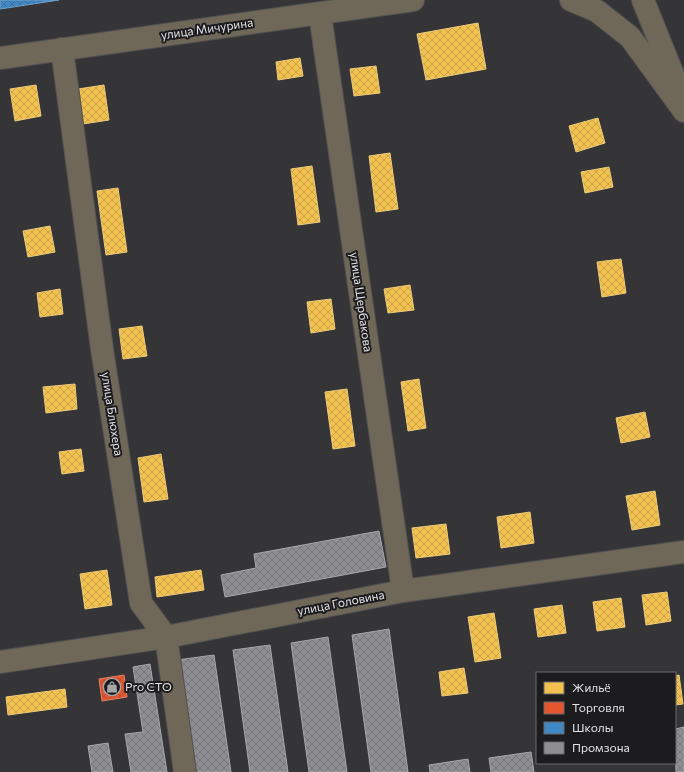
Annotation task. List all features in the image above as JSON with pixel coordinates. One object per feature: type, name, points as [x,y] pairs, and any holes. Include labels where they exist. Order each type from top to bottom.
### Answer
[{"type":"street","name":"улица Мичурина","points":[[0,58],[413,0]]},
{"type":"street","points":[[571,0],[597,12],[630,37],[684,111]]},
{"type":"street","points":[[643,0],[684,102]]},
{"type":"street","name":"улица Щербакова","points":[[320,14],[403,591]]},
{"type":"street","name":"улица Блюхера","points":[[62,49],[102,349],[141,604],[166,638],[185,772]]},
{"type":"street","name":"улица Головина","points":[[0,662],[166,638],[403,591],[684,552]]},
{"type":"building: Жильё","points":[[478,23],[486,69],[426,80],[417,34]]},
{"type":"building: Жильё","points":[[300,58],[303,76],[278,80],[276,62]]},
{"type":"building: Жильё","points":[[376,66],[380,93],[354,96],[350,69]]},
{"type":"building: Жильё","points":[[36,85],[41,116],[15,121],[10,89]]},
{"type":"building: Жильё","points":[[104,85],[109,120],[83,124],[78,89]]},
{"type":"building: Жильё","points":[[598,118],[605,143],[576,152],[569,126]]},
{"type":"building: Жильё","points":[[390,153],[398,209],[376,212],[369,156]]},
{"type":"building: Жильё","points":[[312,166],[320,222],[298,225],[291,169]]},
{"type":"building: Жильё","points":[[609,167],[613,187],[585,193],[581,172]]},
{"type":"building: Жильё","points":[[118,188],[127,252],[106,255],[97,191]]},
{"type":"building: Жильё","points":[[50,226],[55,252],[28,257],[23,231]]},
{"type":"building: Жильё","points":[[621,259],[626,293],[602,297],[597,262]]},
{"type":"building: Жильё","points":[[410,285],[414,310],[388,313],[384,289]]},
{"type":"building: Жильё","points":[[60,289],[63,314],[40,317],[37,293]]},
{"type":"building: Жильё","points":[[331,299],[335,329],[311,333],[307,302]]},
{"type":"building: Жильё","points":[[142,326],[147,356],[123,359],[119,329]]},
{"type":"building: Жильё","points":[[419,379],[426,428],[408,431],[401,382]]},
{"type":"building: Жильё","points":[[75,384],[77,409],[46,413],[43,387]]},
{"type":"building: Жильё","points":[[347,389],[355,446],[333,449],[325,392]]},
{"type":"building: Жильё","points":[[645,412],[650,437],[621,443],[616,418]]},
{"type":"building: Жильё","points":[[81,449],[84,471],[62,474],[59,452]]},
{"type":"building: Жильё","points":[[161,454],[168,499],[144,502],[138,458]]},
{"type":"building: Жильё","points":[[655,491],[660,525],[632,530],[626,496]]},
{"type":"building: Жильё","points":[[530,512],[534,543],[501,548],[497,517]]},
{"type":"building: Жильё","points":[[446,524],[450,554],[416,558],[412,528]]},
{"type":"building: Жильё","points":[[107,570],[112,605],[85,609],[80,574]]},
{"type":"building: Жильё","points":[[201,570],[204,590],[157,597],[155,577]]},
{"type":"building: Жильё","points":[[667,592],[671,621],[646,625],[642,595]]},
{"type":"building: Жильё","points":[[621,598],[625,627],[597,631],[593,602]]},
{"type":"building: Жильё","points":[[562,605],[566,633],[538,637],[534,609]]},
{"type":"building: Жильё","points":[[494,613],[501,658],[475,662],[468,617]]},
{"type":"building: Жильё","points":[[464,668],[468,693],[442,696],[439,672]]},
{"type":"building: Жильё","points":[[679,675],[683,704],[676,705],[676,676]]},
{"type":"building: Жильё","points":[[65,689],[67,707],[8,715],[6,697]]},
{"type":"building: Торговля","points":[[124,675],[127,697],[102,701],[99,679]]},
{"type":"building: Школы","points":[[0,0],[59,0],[0,9]]},
{"type":"building: Промзона","points":[[379,531],[386,567],[225,597],[221,575],[256,568],[254,554]]},
{"type":"building: Промзона","points":[[389,629],[408,772],[371,772],[352,635]]},
{"type":"building: Промзона","points":[[328,637],[347,772],[309,772],[291,643]]},
{"type":"building: Промзона","points":[[270,645],[288,772],[250,772],[233,650]]},
{"type":"building: Промзона","points":[[214,655],[231,772],[193,772],[177,660]]},
{"type":"building: Промзона","points":[[150,664],[167,772],[131,772],[125,734],[143,732],[133,667]]},
{"type":"building: Промзона","points":[[684,727],[684,772],[676,772],[676,729]]},
{"type":"building: Промзона","points":[[108,743],[113,772],[92,772],[88,746]]},
{"type":"building: Промзона","points":[[531,752],[534,772],[491,772],[489,758]]},
{"type":"building: Промзона","points":[[468,759],[470,772],[430,772],[429,765]]},
{"type":"place","name":"Pro СТО","points":[[112,687]]}]
